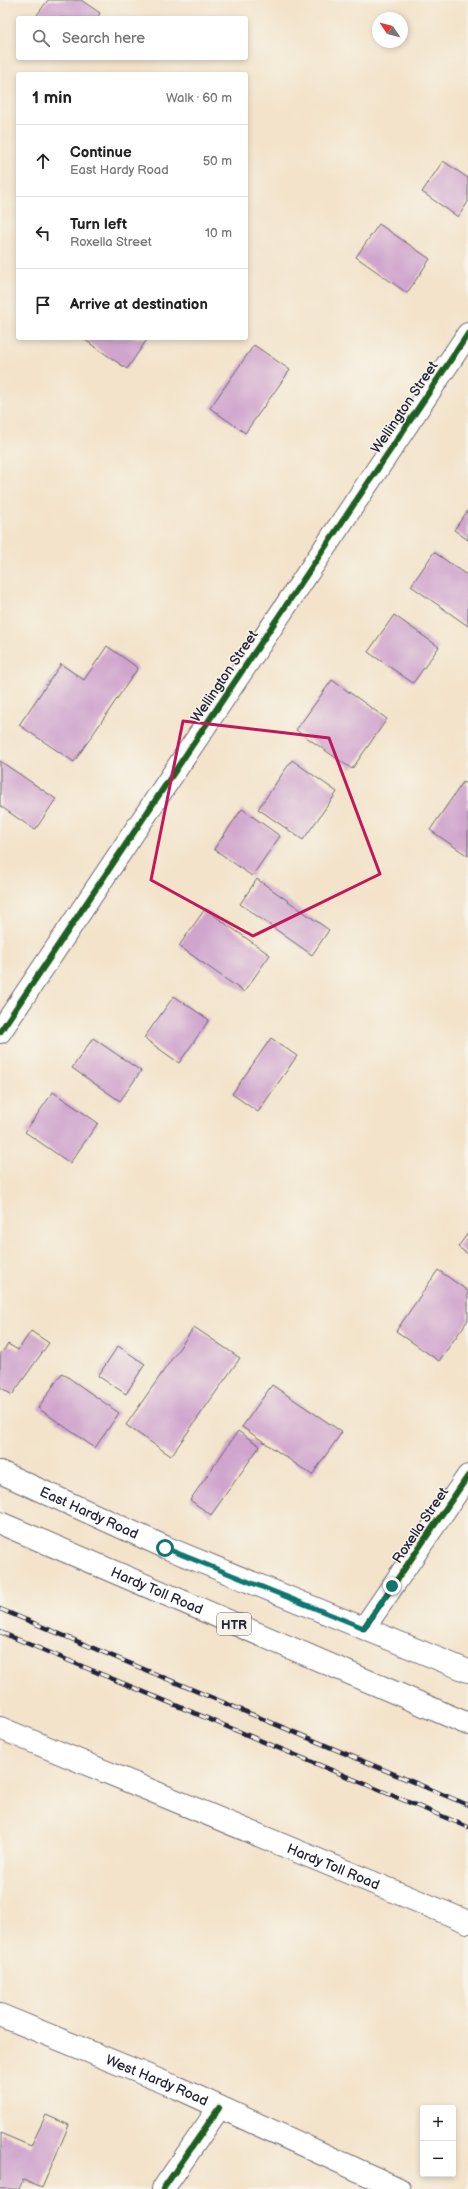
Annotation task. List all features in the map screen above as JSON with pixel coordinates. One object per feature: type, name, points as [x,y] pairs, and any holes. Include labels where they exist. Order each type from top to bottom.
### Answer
[{"type":"main road","name":"Wellington Street","points":[[0,1032],[468,334]]},
{"type":"main road","name":"East Hardy Road","points":[[0,1472],[165,1548],[468,1671]]},
{"type":"main road","name":"Roxella Street","points":[[364,1628],[468,1476]]},
{"type":"main road","name":"Hardy Toll Road","points":[[0,1524],[468,1724]]},
{"type":"main road","name":"Hardy Toll Road","points":[[0,1728],[468,1922]]},
{"type":"main road","name":"West Hardy Road","points":[[0,2015],[178,2088],[399,2189]]},
{"type":"main road","points":[[163,2189],[220,2108]]},
{"type":"highlighted area","points":[[183,721],[329,738],[380,874],[253,936],[151,880]]},
{"type":"building","points":[[48,0],[81,0],[100,13],[98,16],[36,16]]},
{"type":"building","points":[[443,161],[468,178],[468,202],[458,217],[422,192]]},
{"type":"building","points":[[379,224],[430,259],[407,293],[356,257]]},
{"type":"building","points":[[85,340],[147,340],[127,369]]},
{"type":"building","points":[[254,345],[290,370],[245,433],[210,408]]},
{"type":"building","points":[[468,510],[468,540],[454,530]]},
{"type":"building","points":[[434,552],[468,576],[468,626],[411,586]]},
{"type":"building","points":[[394,615],[439,647],[413,683],[368,652]]},
{"type":"building","points":[[107,646],[138,668],[74,762],[19,725],[61,664],[84,680]]},
{"type":"building","points":[[332,680],[387,719],[352,769],[296,730]]},
{"type":"building","points":[[292,760],[337,792],[303,840],[258,809]]},
{"type":"building","points":[[0,761],[56,799],[35,830],[0,806]]},
{"type":"building","points":[[463,782],[468,785],[468,856],[430,830]]},
{"type":"building","points":[[242,809],[280,836],[252,876],[214,849]]},
{"type":"building","points":[[257,879],[329,930],[312,955],[240,904]]},
{"type":"building","points":[[205,909],[270,955],[244,992],[179,946]]},
{"type":"building","points":[[174,996],[209,1020],[179,1063],[144,1038]]},
{"type":"building","points":[[93,1038],[141,1071],[120,1101],[72,1068]]},
{"type":"building","points":[[271,1038],[297,1056],[258,1112],[232,1094]]},
{"type":"building","points":[[53,1092],[98,1123],[70,1163],[25,1132]]},
{"type":"building","points":[[468,1233],[468,1254],[458,1247]]},
{"type":"building","points":[[438,1270],[468,1291],[468,1320],[439,1361],[396,1331]]},
{"type":"building","points":[[194,1327],[240,1358],[171,1456],[126,1425]]},
{"type":"building","points":[[31,1331],[49,1343],[12,1395],[0,1387],[0,1355],[8,1344],[18,1350]]},
{"type":"building","points":[[118,1346],[145,1364],[126,1394],[98,1376]]},
{"type":"building","points":[[62,1373],[119,1413],[95,1448],[38,1408]]},
{"type":"building","points":[[272,1385],[342,1432],[312,1475],[242,1427]]},
{"type":"building","points":[[238,1431],[260,1446],[211,1515],[190,1500]]},
{"type":"building","points":[[46,2115],[69,2125],[42,2188],[23,2180],[19,2189],[0,2189],[0,2133],[31,2146]]},
{"type":"railway","points":[[0,1609],[468,1805]]},
{"type":"railway","points":[[0,1632],[468,1827]]},
{"type":"cycle path","points":[[0,1032],[468,334]]},
{"type":"cycle path","points":[[364,1628],[468,1476]]},
{"type":"cycle path","points":[[163,2189],[219,2108]]},
{"type":"route","points":[[165,1548],[364,1628],[392,1586]]}]
